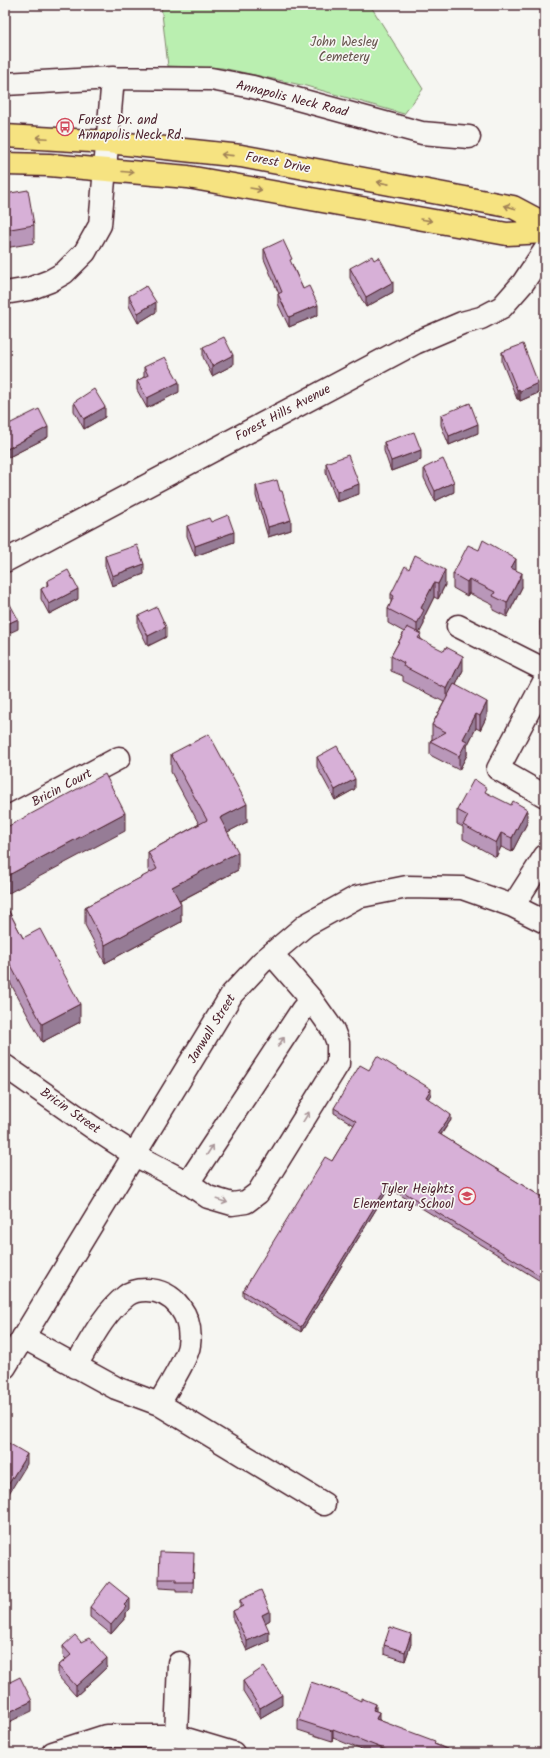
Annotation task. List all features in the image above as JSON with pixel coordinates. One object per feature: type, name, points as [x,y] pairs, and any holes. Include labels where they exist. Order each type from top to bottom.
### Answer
[{"type":"main road","name":"Forest Drive","points":[[5,136],[108,142],[241,156],[513,207],[545,224]]},
{"type":"main road","points":[[5,164],[188,177],[507,234],[545,232]]},
{"type":"street","name":"Annapolis Neck Road","points":[[5,84],[113,78],[211,79],[253,87],[422,133],[469,138]]},
{"type":"street","points":[[5,293],[29,289],[64,273],[85,252],[100,225],[113,78]]},
{"type":"street","name":"Forest Hills Avenue","points":[[5,561],[415,343],[462,323],[481,318],[502,307],[523,283],[545,250]]},
{"type":"street","points":[[458,626],[545,670]]},
{"type":"street","points":[[545,680],[498,769],[545,796]]},
{"type":"street","name":"Bricin Court","points":[[5,819],[119,758]]},
{"type":"street","points":[[513,906],[545,856]]},
{"type":"street","name":"Janwall Street","points":[[5,1367],[232,994],[272,954],[306,926],[357,897],[407,887],[462,888],[513,906],[545,922]]},
{"type":"street","name":"Bricin Street","points":[[5,1066],[135,1155],[188,1183],[208,1197],[232,1204],[246,1202],[258,1193],[338,1064],[338,1043],[333,1030],[311,999],[272,954]]},
{"type":"street","points":[[188,1183],[302,1010],[311,999]]},
{"type":"street","points":[[76,1367],[99,1325],[127,1295],[139,1290],[152,1290],[164,1293],[180,1305],[188,1326],[189,1345],[159,1404]]},
{"type":"street","points":[[23,1337],[116,1388],[159,1404],[324,1504]]},
{"type":"street","points":[[176,1736],[179,1663]]},
{"type":"street","points":[[53,1753],[106,1736],[176,1736],[232,1753]]},
{"type":"green space","name":"John Wesley Cemetery","points":[[161,5],[370,5],[423,89],[404,114],[306,86],[222,68],[168,66]]},
{"type":"building","points":[[28,190],[34,225],[5,230],[5,194]]},
{"type":"building","points":[[283,240],[303,289],[309,286],[318,305],[289,317],[278,294],[282,292],[264,249]]},
{"type":"building","points":[[372,256],[374,260],[379,257],[393,282],[366,297],[350,268]]},
{"type":"building","points":[[146,286],[156,302],[138,313],[129,296]]},
{"type":"building","points":[[224,337],[233,355],[212,366],[203,347]]},
{"type":"building","points":[[523,344],[538,383],[520,391],[519,389],[517,390],[502,352]]},
{"type":"building","points":[[165,357],[179,382],[147,398],[137,381],[148,375],[144,367]]},
{"type":"building","points":[[94,389],[105,407],[84,419],[74,402]]},
{"type":"building","points":[[470,403],[478,424],[449,436],[441,415]]},
{"type":"building","points":[[39,409],[48,427],[7,449],[6,446],[5,447],[5,426]]},
{"type":"building","points":[[414,432],[421,450],[391,461],[384,442]]},
{"type":"building","points":[[348,455],[359,484],[337,492],[326,463]]},
{"type":"building","points":[[443,459],[454,482],[435,491],[424,468]]},
{"type":"building","points":[[277,480],[291,520],[268,527],[256,486]]},
{"type":"building","points":[[228,515],[234,532],[195,546],[187,526],[209,518],[211,522]]},
{"type":"building","points":[[483,540],[516,559],[511,568],[522,573],[507,603],[493,596],[495,592],[469,579],[467,582],[453,574],[468,545],[479,550]]},
{"type":"building","points":[[137,545],[144,564],[112,576],[105,556]]},
{"type":"building","points":[[415,555],[445,570],[438,584],[434,583],[421,608],[424,610],[417,624],[388,609],[394,596],[391,594],[405,566],[409,569]]},
{"type":"building","points":[[68,570],[78,589],[49,604],[41,589],[48,585],[47,581]]},
{"type":"building","points":[[5,595],[18,619],[5,625]]},
{"type":"building","points":[[157,607],[166,627],[148,636],[138,616]]},
{"type":"building","points":[[545,612],[545,625],[540,622]]},
{"type":"building","points":[[407,627],[421,634],[418,638],[444,651],[446,647],[463,656],[447,689],[403,666],[404,663],[391,656]]},
{"type":"building","points":[[454,684],[487,702],[480,716],[476,714],[463,739],[467,741],[459,756],[430,741],[446,732],[432,725]]},
{"type":"building","points":[[209,734],[247,804],[220,818],[238,852],[172,887],[181,904],[105,945],[85,907],[157,869],[148,852],[207,820],[171,754]]},
{"type":"building","points":[[337,746],[355,779],[335,790],[317,757]]},
{"type":"building","points":[[105,774],[125,813],[5,877],[5,828]]},
{"type":"building","points":[[474,779],[487,788],[485,792],[511,805],[513,801],[527,809],[512,838],[501,833],[496,843],[463,825],[468,816],[457,810]]},
{"type":"building","points":[[5,904],[23,938],[40,929],[80,1004],[42,1024],[5,955]]},
{"type":"building","name":"Tyler Heights Elementary School","points":[[377,1056],[431,1089],[426,1097],[451,1115],[438,1133],[545,1199],[545,1271],[542,1277],[389,1183],[301,1327],[243,1291],[325,1157],[332,1161],[356,1121],[334,1108],[360,1065],[369,1070]]},
{"type":"building","points":[[5,1441],[27,1454],[5,1490]]},
{"type":"building","points":[[160,1552],[194,1553],[193,1582],[176,1582],[176,1579],[159,1579]]},
{"type":"building","points":[[109,1582],[130,1599],[124,1605],[126,1607],[111,1625],[90,1607]]},
{"type":"building","points":[[261,1590],[270,1611],[262,1615],[269,1631],[247,1641],[233,1611],[243,1606],[240,1600]]},
{"type":"building","points":[[390,1627],[411,1634],[405,1652],[384,1645]]},
{"type":"building","points":[[75,1635],[81,1642],[89,1638],[107,1658],[76,1686],[58,1666],[71,1655],[63,1646]]},
{"type":"building","points":[[264,1667],[282,1695],[260,1708],[243,1681]]},
{"type":"building","points":[[6,1673],[10,1682],[20,1677],[32,1701],[5,1714],[5,1674]]},
{"type":"building","points":[[311,1682],[344,1693],[361,1701],[361,1698],[376,1704],[373,1710],[379,1712],[376,1719],[435,1741],[434,1744],[456,1753],[394,1753],[333,1729],[332,1731],[298,1720]]},
{"type":"place","name":"Forest Dr. and Annapolis Neck Rd.","points":[[65,127]]},
{"type":"place","name":"Tyler Heights Elementary School","points":[[467,1196]]}]
